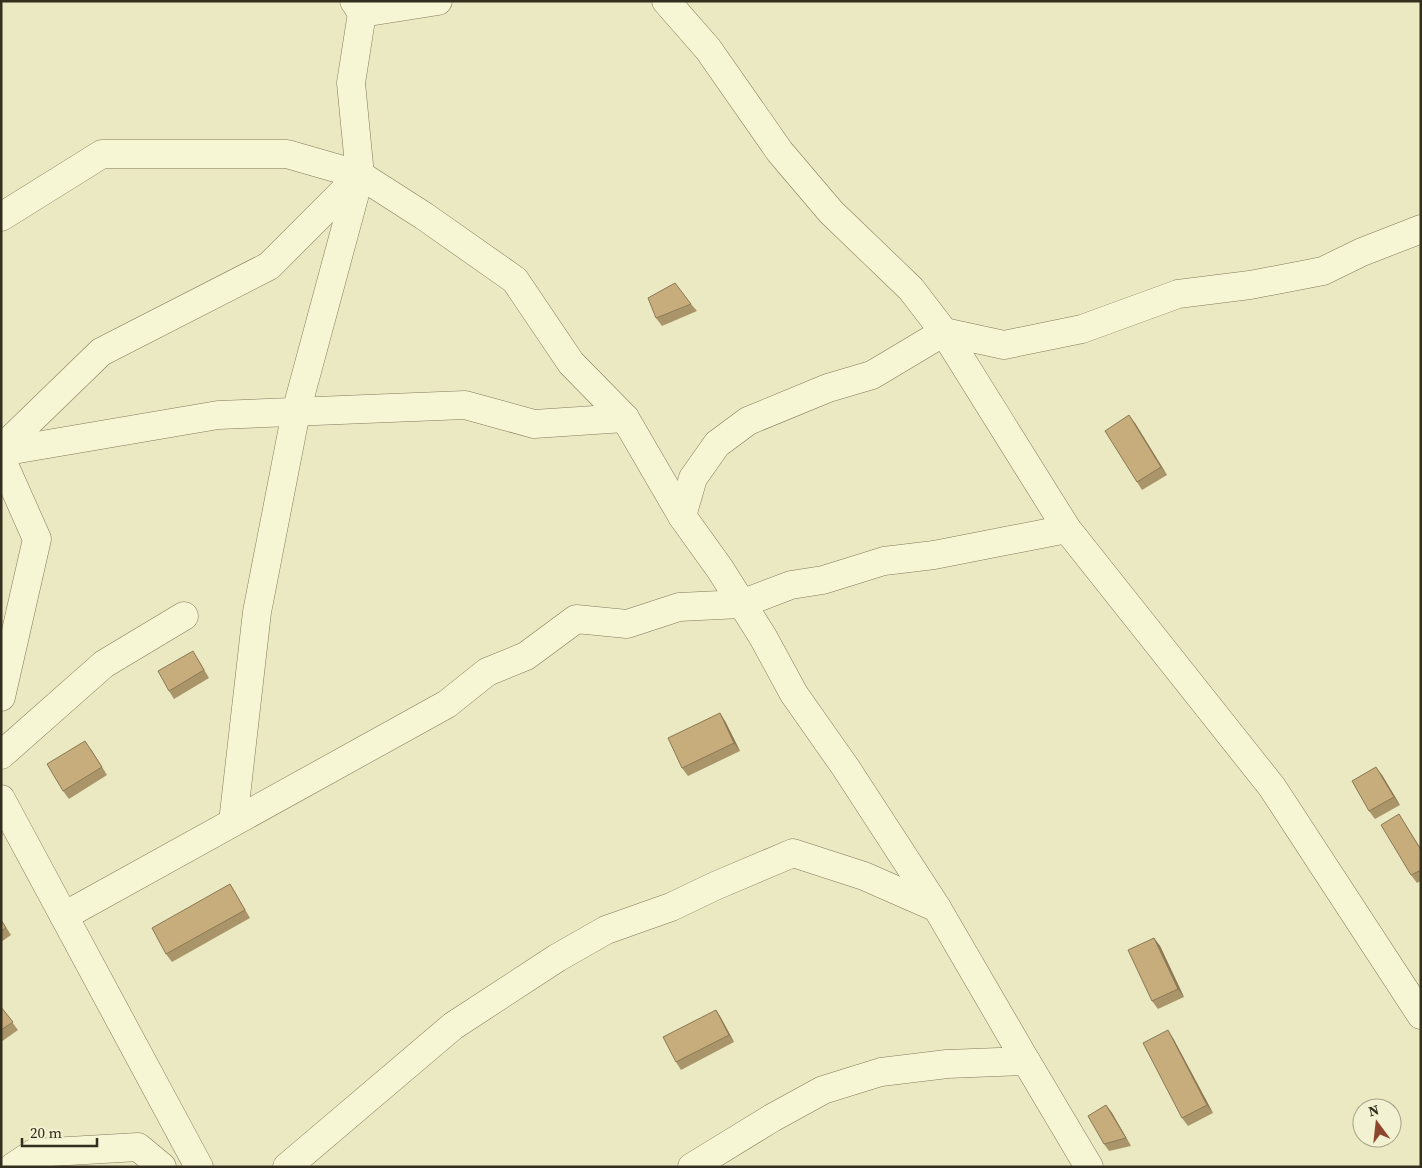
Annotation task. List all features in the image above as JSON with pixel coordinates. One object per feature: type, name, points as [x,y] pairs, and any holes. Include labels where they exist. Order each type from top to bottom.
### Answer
[{"type":"street","points":[[233,822],[256,612],[296,412],[360,175],[351,83],[358,7],[438,1]]},
{"type":"street","points":[[666,1],[708,49],[780,152],[831,212],[911,289],[944,332],[1067,529],[1272,787],[1421,1015]]},
{"type":"street","points":[[1,217],[102,154],[287,154],[360,175],[424,216],[514,280],[570,363],[625,418],[682,516],[742,604],[794,694],[851,776],[938,908],[1089,1167]]},
{"type":"street","points":[[1,450],[101,352],[269,266],[360,175]]},
{"type":"street","points":[[682,516],[693,478],[717,444],[748,421],[828,388],[872,375],[944,332],[1004,345],[1082,329],[1178,294],[1250,285],[1322,272],[1362,252],[1421,228]]},
{"type":"street","points":[[1,450],[218,415],[465,406],[534,424],[625,418]]},
{"type":"street","points":[[1,458],[37,539],[1,697]]},
{"type":"street","points":[[64,916],[447,704],[487,672],[526,656],[576,619],[627,624],[679,607],[742,604],[792,585],[823,580],[884,561],[934,555],[1067,529]]},
{"type":"street","points":[[1,754],[104,664],[184,616]]},
{"type":"street","points":[[1,799],[198,1167]]},
{"type":"street","points":[[287,1167],[453,1026],[557,958],[606,930],[670,907],[793,854],[864,876],[938,908]]},
{"type":"street","points":[[692,1167],[772,1118],[823,1090],[881,1072],[947,1064],[1026,1061]]},
{"type":"street","points":[[13,1167],[34,1153],[138,1147],[162,1167]]},
{"type":"building","points":[[675,283],[691,304],[656,318],[648,298]]},
{"type":"building","points":[[1129,415],[1161,467],[1137,482],[1105,431]]},
{"type":"building","points":[[193,651],[204,670],[169,691],[158,671]]},
{"type":"building","points":[[720,713],[734,743],[682,768],[668,738]]},
{"type":"building","points":[[85,741],[102,767],[63,791],[47,764]]},
{"type":"building","points":[[1376,767],[1394,797],[1369,811],[1352,781]]},
{"type":"building","points":[[1399,814],[1421,850],[1421,870],[1411,875],[1381,825]]},
{"type":"building","points":[[230,884],[245,910],[166,954],[152,928]]},
{"type":"building","points":[[1,920],[6,928],[1,931]]},
{"type":"building","points":[[1154,938],[1178,989],[1152,1001],[1128,950]]},
{"type":"building","points":[[1,1007],[13,1022],[1,1030]]},
{"type":"building","points":[[716,1010],[729,1035],[676,1062],[663,1037]]},
{"type":"building","points":[[1168,1030],[1207,1105],[1182,1118],[1143,1043]]},
{"type":"building","points":[[1106,1105],[1126,1138],[1104,1144],[1088,1116]]}]
